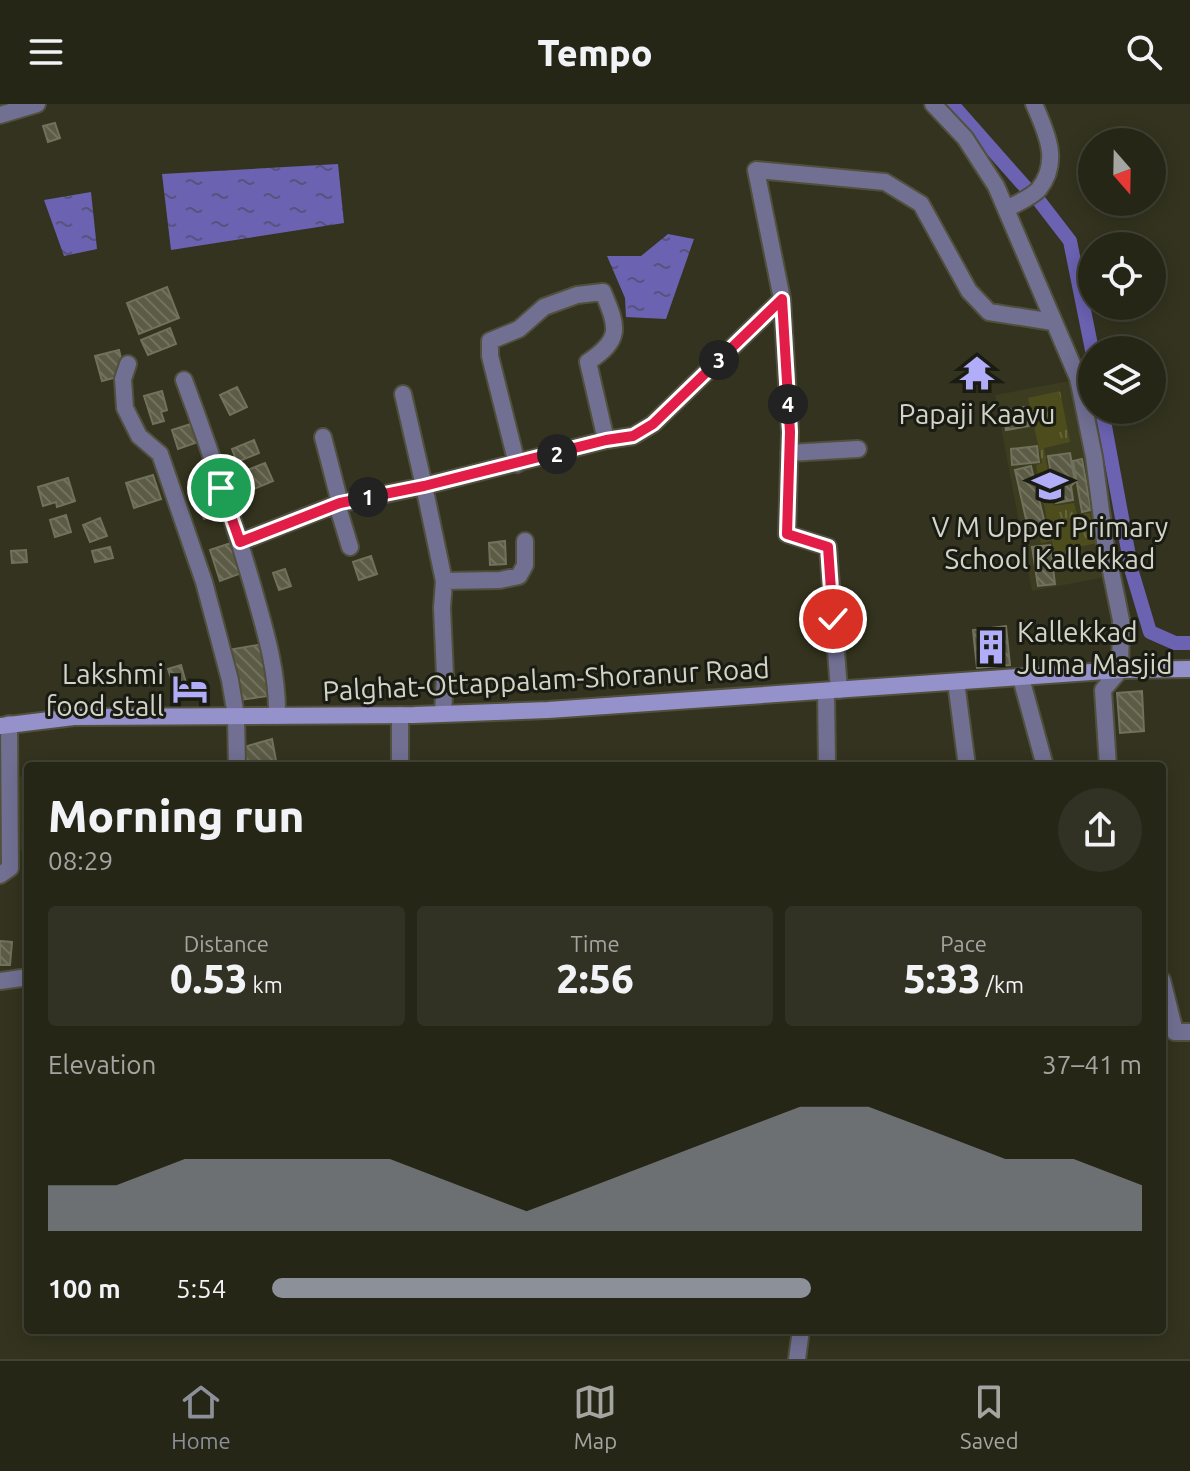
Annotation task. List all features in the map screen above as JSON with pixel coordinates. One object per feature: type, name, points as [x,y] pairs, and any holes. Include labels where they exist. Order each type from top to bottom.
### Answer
[{"type":"main road","name":"Palghat-Ottappalam-Shoranur Road","points":[[5,725],[74,717],[400,715],[548,710],[1120,670],[1190,669]]},
{"type":"street","points":[[0,115],[37,104]]},
{"type":"street","points":[[933,104],[965,138],[996,186],[1078,378],[1121,620],[1120,670],[1103,690],[1108,762]]},
{"type":"street","points":[[1006,209],[1038,190],[1050,164],[1050,141],[1034,104]]},
{"type":"street","points":[[827,762],[832,690],[828,547],[787,534],[789,453],[782,299],[756,170],[885,182],[921,204],[969,291],[989,312],[1053,322]]},
{"type":"street","points":[[517,464],[490,356],[490,341],[519,329],[544,307],[577,295],[603,292],[611,310],[615,336],[608,348],[588,362],[606,440]]},
{"type":"street","points":[[240,542],[338,503],[424,486],[633,436],[653,424],[782,299]]},
{"type":"street","points":[[128,364],[123,379],[125,408],[139,436],[160,454],[204,582],[230,680],[236,716],[237,762]]},
{"type":"street","points":[[184,380],[240,542],[270,648],[278,688],[277,716]]},
{"type":"street","points":[[403,394],[444,581],[443,713]]},
{"type":"street","points":[[323,437],[350,547]]},
{"type":"street","points":[[789,453],[858,449]]},
{"type":"street","points":[[444,581],[500,580],[519,576],[525,565],[525,541]]},
{"type":"street","points":[[1021,678],[1044,762]]},
{"type":"street","points":[[956,682],[966,762]]},
{"type":"street","points":[[400,715],[400,762]]},
{"type":"street","points":[[0,875],[10,868],[5,725]]},
{"type":"street","points":[[0,981],[24,978]]},
{"type":"street","points":[[1166,995],[1176,1032]]},
{"type":"street","points":[[797,1359],[800,1334]]},
{"type":"shaded area","name":"V M Upper Primary School Kallekkad","points":[[1069,381],[1106,577],[1032,591],[995,395]]},
{"type":"shaded area","points":[[24,776],[24,850],[17,851],[12,777]]},
{"type":"green space","points":[[1060,391],[1070,442],[1044,448],[1054,506],[1074,503],[1077,515],[1090,513],[1097,543],[1079,547],[1082,564],[1057,570],[1052,541],[1041,543],[1038,528],[1048,525],[1036,465],[1042,463],[1028,398]]},
{"type":"water","points":[[338,164],[344,223],[171,250],[162,174]]},
{"type":"water","points":[[91,192],[97,249],[64,256],[44,200]]},
{"type":"water","points":[[668,234],[694,239],[666,319],[626,317],[625,298],[607,256],[641,256]]},
{"type":"building","points":[[55,123],[60,138],[48,142],[43,126]]},
{"type":"building","points":[[167,287],[179,318],[139,334],[127,303]]},
{"type":"building","points":[[170,328],[176,344],[148,355],[141,340]]},
{"type":"building","points":[[119,350],[125,375],[102,381],[95,356]]},
{"type":"building","points":[[237,387],[247,407],[230,415],[220,395]]},
{"type":"building","points":[[162,391],[167,410],[161,412],[164,421],[153,424],[144,396]]},
{"type":"building","points":[[1025,407],[1029,426],[1006,430],[1002,411]]},
{"type":"building","points":[[194,423],[201,441],[178,449],[172,430]]},
{"type":"building","points":[[254,440],[259,453],[237,462],[232,449]]},
{"type":"building","points":[[1037,446],[1039,462],[1012,465],[1011,449]]},
{"type":"building","points":[[1070,453],[1075,482],[1071,486],[1073,500],[1056,503],[1048,456]]},
{"type":"building","points":[[1082,459],[1091,510],[1082,512],[1073,461]]},
{"type":"building","points":[[265,463],[273,481],[247,492],[240,473]]},
{"type":"building","points":[[1031,466],[1045,524],[1028,528],[1015,470]]},
{"type":"building","points":[[153,475],[161,499],[134,508],[126,483]]},
{"type":"building","points":[[68,478],[75,501],[57,507],[56,502],[43,506],[38,487]]},
{"type":"building","points":[[217,488],[226,510],[204,519],[195,496]]},
{"type":"building","points":[[66,515],[71,532],[55,537],[50,520]]},
{"type":"building","points":[[100,518],[107,536],[90,542],[83,525]]},
{"type":"building","points":[[237,541],[247,571],[220,581],[210,550]]},
{"type":"building","points":[[505,541],[506,564],[490,565],[489,543]]},
{"type":"building","points":[[1050,545],[1055,584],[1038,586],[1032,547]]},
{"type":"building","points":[[110,547],[113,558],[95,562],[92,551]]},
{"type":"building","points":[[26,550],[27,562],[12,563],[11,551]]},
{"type":"building","points":[[371,556],[377,574],[359,580],[353,562]]},
{"type":"building","points":[[285,569],[291,586],[279,590],[273,573]]},
{"type":"building","name":"Kallekkad Juma Masjid","points":[[1006,626],[1010,665],[977,668],[973,630]]},
{"type":"building","points":[[264,644],[275,695],[240,700],[228,650]]},
{"type":"building","points":[[181,665],[186,683],[174,687],[168,669]]},
{"type":"building","points":[[1142,691],[1144,731],[1120,733],[1117,693]]},
{"type":"building","points":[[272,739],[276,762],[247,762],[244,747]]},
{"type":"building","points":[[0,941],[12,942],[10,965],[0,965]]},
{"type":"waterway","points":[[952,104],[1027,189]]},
{"type":"waterway","points":[[1040,202],[1070,241],[1089,336]]},
{"type":"waterway","points":[[1105,424],[1132,572],[1150,632],[1175,643],[1190,643]]},
{"type":"place","name":"Papaji Kaavu","points":[[977,373]]},
{"type":"place","name":"V M Upper Primary School Kallekkad","points":[[1050,486]]},
{"type":"place","name":"Kallekkad Juma Masjid","points":[[991,647]]},
{"type":"place","name":"Lakshmi food stall","points":[[190,689]]},
{"type":"route","points":[[221,488],[240,542],[340,503],[633,436],[653,424],[782,299],[790,432],[787,534],[828,547],[833,619]]}]
